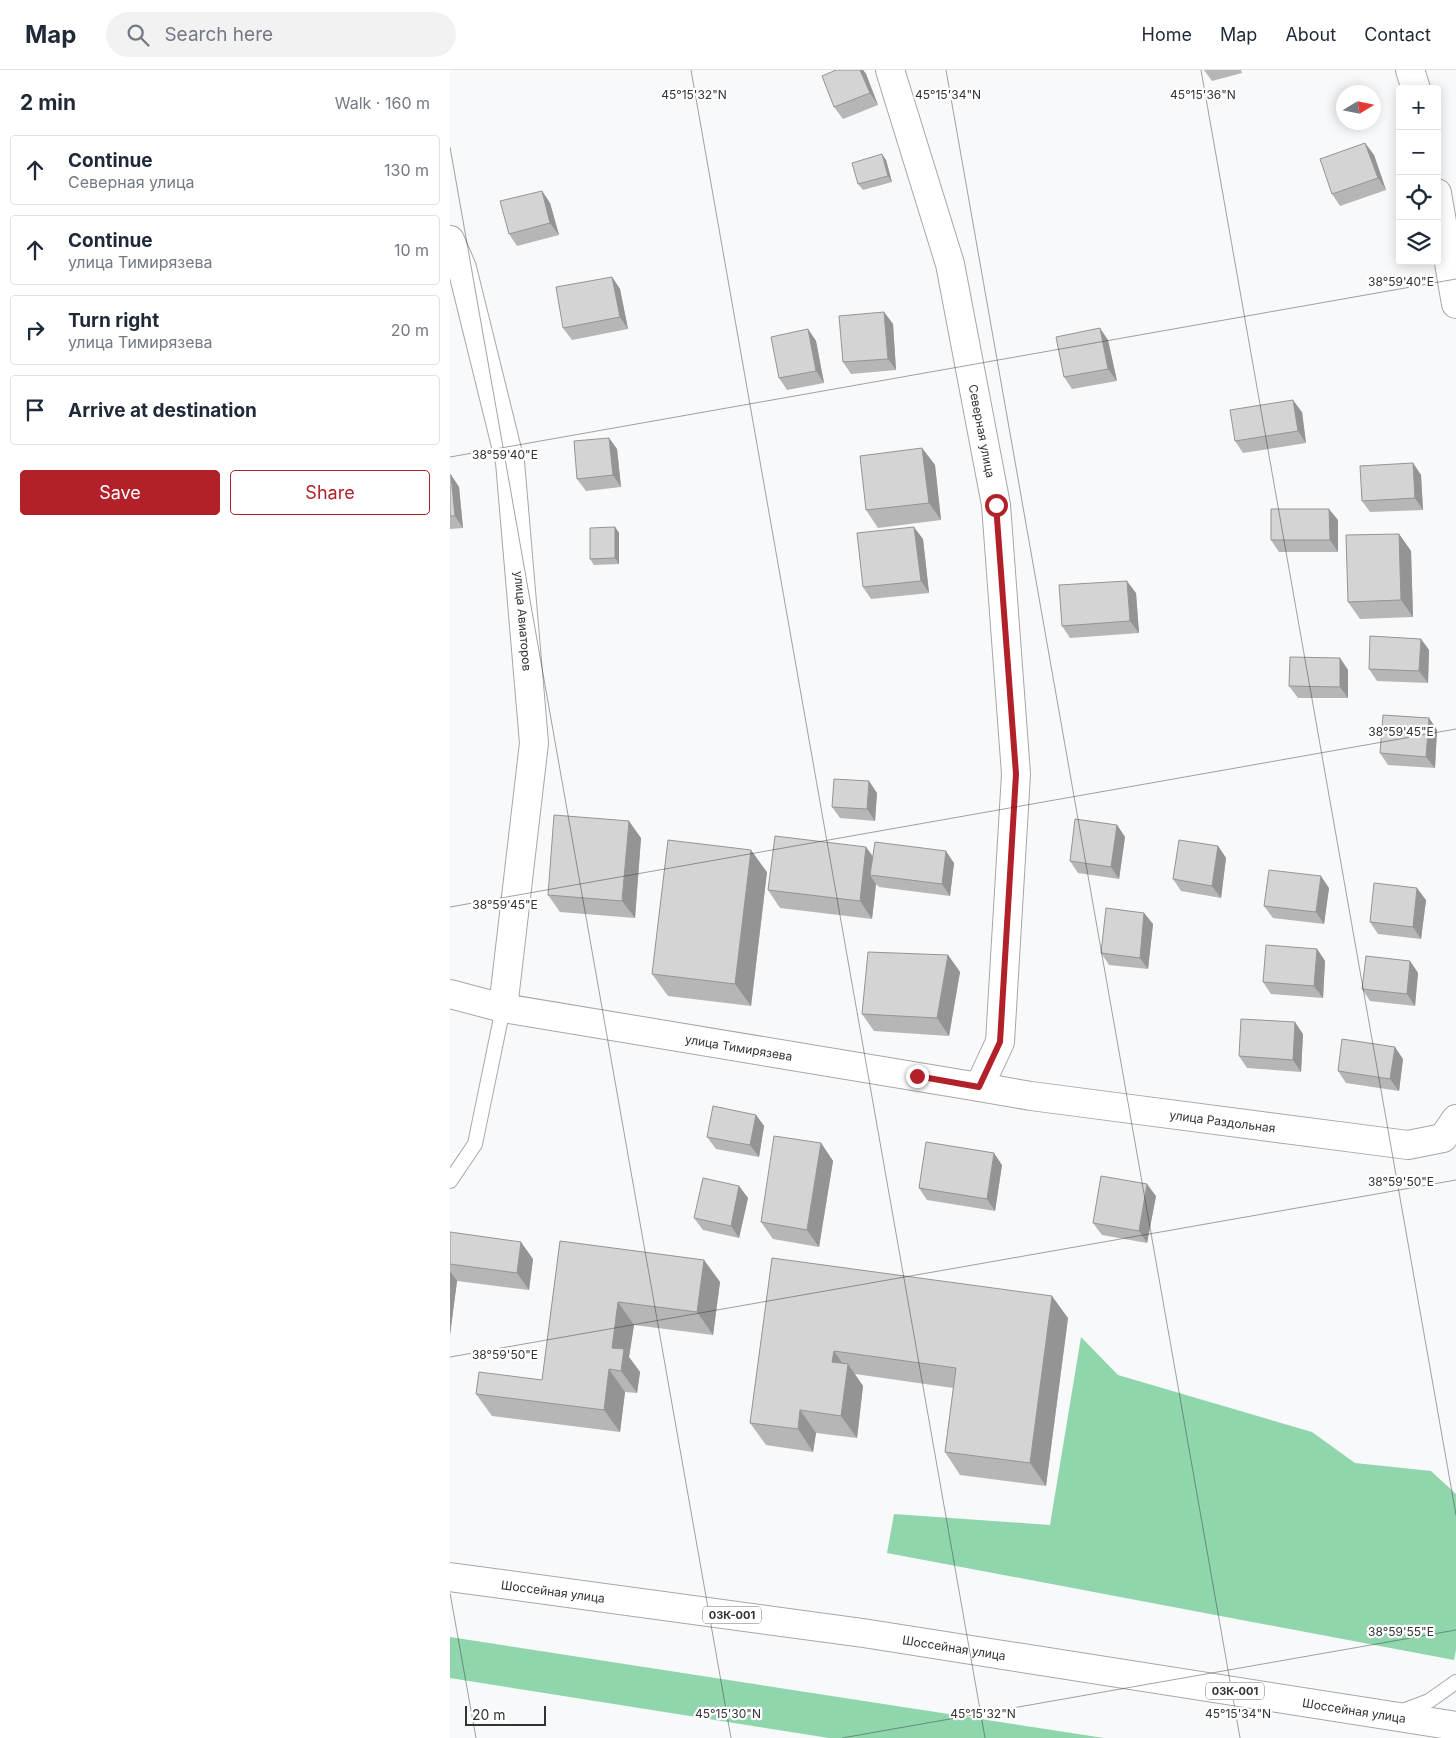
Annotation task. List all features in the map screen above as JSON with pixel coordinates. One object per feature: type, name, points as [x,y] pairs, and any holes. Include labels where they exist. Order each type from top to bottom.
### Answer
[{"type":"street","name":"Северная улица","points":[[890,70],[950,264],[996,505],[1016,774],[1000,1042],[979,1087]]},
{"type":"street","points":[[1410,70],[1415,85]]},
{"type":"street","points":[[1441,216],[1456,304]]},
{"type":"street","name":"улица Авиаторов","points":[[450,240],[462,268],[510,462],[534,743],[502,1008]]},
{"type":"street","name":"улица Тимирязева","points":[[450,994],[502,1008],[979,1087]]},
{"type":"street","name":"улица Раздольная","points":[[979,1087],[1031,1096],[1408,1144],[1443,1138],[1456,1119]]},
{"type":"street","name":"Шоссейная улица","points":[[450,1577],[863,1632],[1456,1726]]},
{"type":"lane","points":[[450,1181],[475,1144],[502,1008]]},
{"type":"lane","points":[[1390,1716],[1429,1702],[1456,1682]]},
{"type":"green space","points":[[1081,1337],[1118,1375],[1312,1432],[1355,1463],[1431,1471],[1456,1494],[1456,1650],[1454,1660],[887,1553],[894,1514],[1050,1525]]},
{"type":"green space","points":[[450,1637],[1104,1738],[829,1738],[450,1678]]},
{"type":"building","points":[[836,70],[860,70],[870,93],[834,107],[822,76]]},
{"type":"building","points":[[1365,143],[1378,178],[1332,194],[1320,159]]},
{"type":"building","points":[[882,154],[888,176],[858,184],[852,163]]},
{"type":"building","points":[[542,191],[550,223],[509,234],[500,201]]},
{"type":"building","points":[[612,277],[620,317],[563,328],[556,287]]},
{"type":"building","points":[[884,312],[888,359],[843,362],[839,316]]},
{"type":"building","points":[[1100,328],[1108,369],[1064,377],[1056,337]]},
{"type":"building","points":[[808,329],[816,371],[779,378],[771,337]]},
{"type":"building","points":[[1293,400],[1298,431],[1235,441],[1230,410]]},
{"type":"building","points":[[609,438],[613,475],[577,479],[574,441]]},
{"type":"building","points":[[922,448],[929,503],[866,510],[860,456]]},
{"type":"building","points":[[1413,463],[1415,498],[1362,501],[1360,466]]},
{"type":"building","points":[[451,475],[455,516],[450,516]]},
{"type":"building","points":[[1271,509],[1329,509],[1330,540],[1271,540]]},
{"type":"building","points":[[615,527],[615,558],[590,559],[590,528]]},
{"type":"building","points":[[914,527],[921,581],[863,587],[857,533]]},
{"type":"building","points":[[1399,534],[1401,600],[1348,602],[1346,535]]},
{"type":"building","points":[[1127,581],[1130,621],[1062,626],[1059,585]]},
{"type":"building","points":[[1370,636],[1421,639],[1419,671],[1369,669]]},
{"type":"building","points":[[1290,657],[1340,658],[1340,687],[1289,686]]},
{"type":"building","points":[[1383,715],[1429,718],[1426,757],[1380,753]]},
{"type":"building","points":[[834,779],[869,781],[867,809],[832,807]]},
{"type":"building","points":[[554,815],[629,821],[622,901],[548,895]]},
{"type":"building","points":[[1075,819],[1117,825],[1111,867],[1070,861]]},
{"type":"building","points":[[775,836],[866,847],[860,901],[768,890]]},
{"type":"building","points":[[668,840],[751,850],[735,984],[652,974]]},
{"type":"building","points":[[1179,840],[1218,846],[1212,886],[1173,879]]},
{"type":"building","points":[[875,842],[946,851],[942,884],[870,875]]},
{"type":"building","points":[[1269,870],[1321,876],[1316,912],[1264,906]]},
{"type":"building","points":[[1374,883],[1417,888],[1413,927],[1370,922]]},
{"type":"building","points":[[1106,908],[1144,913],[1140,958],[1101,953]]},
{"type":"building","points":[[1266,945],[1317,949],[1314,986],[1263,982]]},
{"type":"building","points":[[868,952],[948,955],[937,1018],[862,1014]]},
{"type":"building","points":[[1366,956],[1410,961],[1407,994],[1362,989]]},
{"type":"building","points":[[1241,1019],[1295,1022],[1293,1060],[1239,1056]]},
{"type":"building","points":[[1342,1039],[1395,1047],[1390,1079],[1338,1071]]},
{"type":"building","points":[[713,1106],[756,1115],[750,1145],[707,1137]]},
{"type":"building","points":[[774,1136],[821,1143],[807,1230],[761,1222]]},
{"type":"building","points":[[926,1142],[994,1153],[987,1199],[919,1188]]},
{"type":"building","points":[[1101,1176],[1147,1184],[1139,1231],[1093,1223]]},
{"type":"building","points":[[703,1178],[739,1186],[731,1226],[694,1218]]},
{"type":"building","points":[[450,1232],[521,1242],[517,1273],[450,1264]]},
{"type":"building","points":[[560,1241],[704,1260],[697,1312],[618,1302],[612,1348],[624,1349],[621,1371],[609,1369],[604,1410],[476,1394],[479,1372],[542,1380]]},
{"type":"building","points":[[772,1258],[1052,1296],[1030,1463],[945,1452],[956,1368],[834,1351],[832,1362],[848,1364],[841,1416],[800,1410],[798,1429],[750,1423]]},
{"type":"route","points":[[917,1076],[979,1087],[1000,1042],[1016,774],[996,505]]}]
